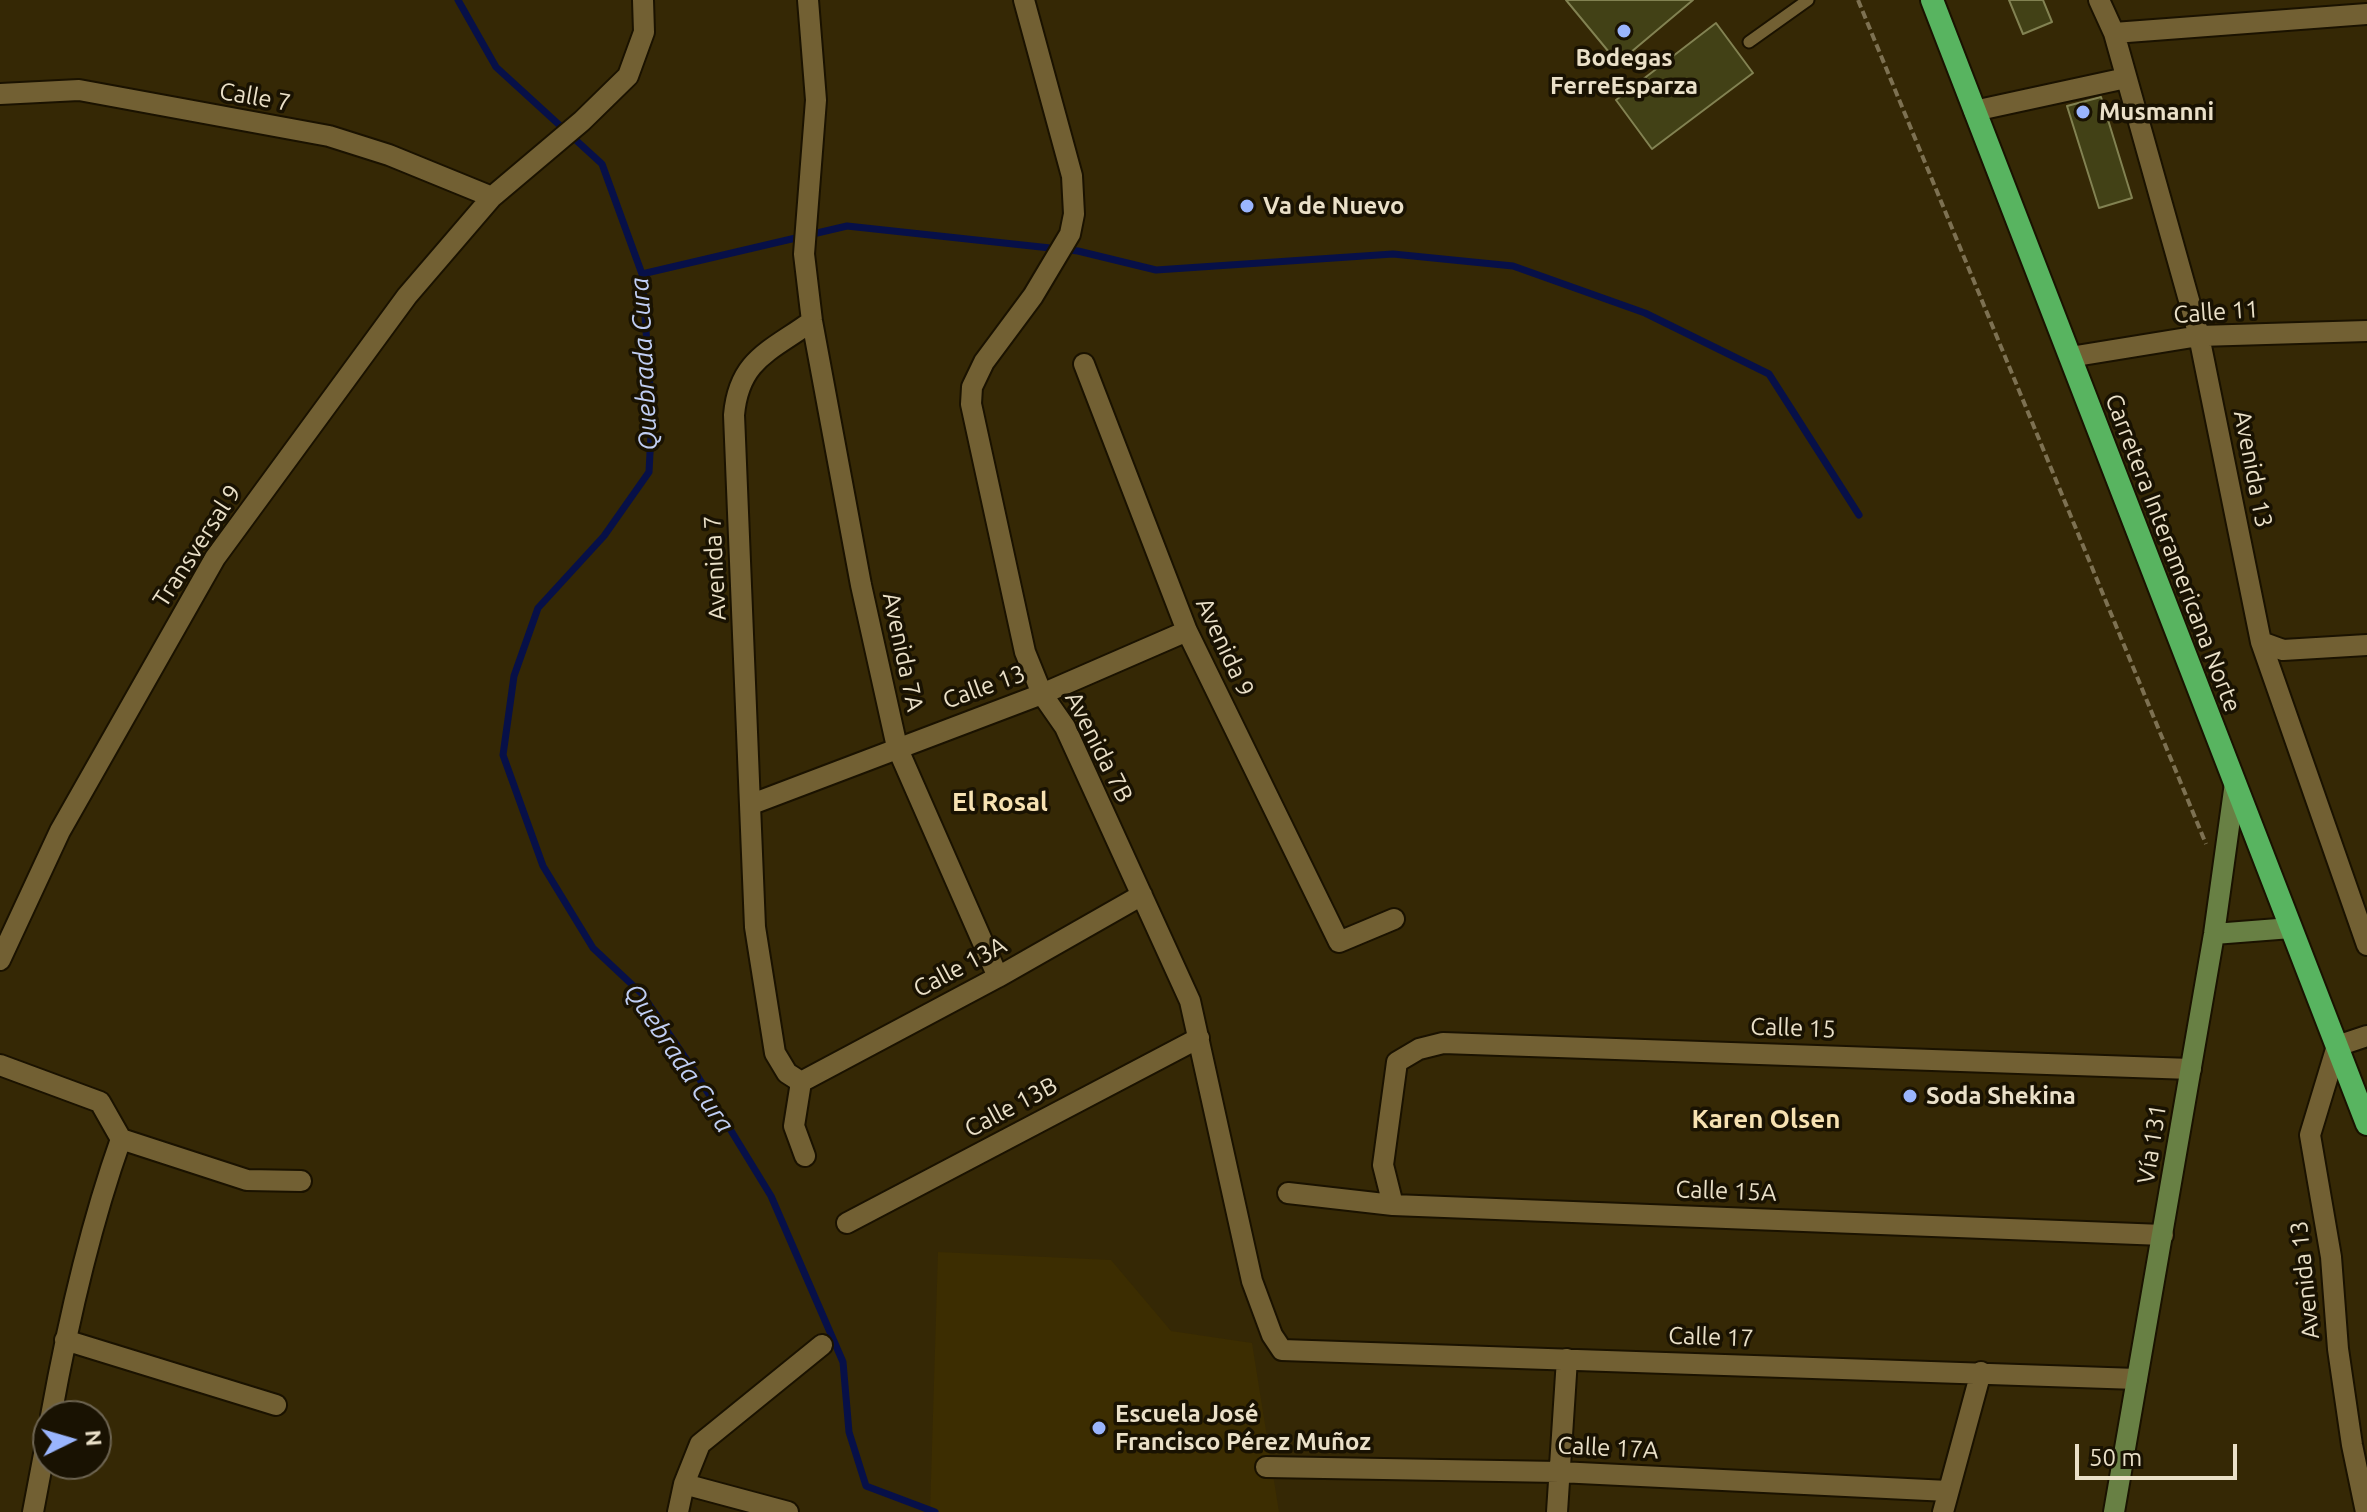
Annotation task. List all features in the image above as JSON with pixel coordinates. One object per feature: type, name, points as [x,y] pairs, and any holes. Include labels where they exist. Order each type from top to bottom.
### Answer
[{"type":"highway","name":"Carretera Interamericana Norte","points":[[1932,0],[2235,783],[2281,928],[2337,1046],[2367,1124]]},
{"type":"main road","name":"Vía 131","points":[[2114,1512],[2214,934],[2232,825],[2235,783]]},
{"type":"main road","points":[[2214,934],[2281,928]]},
{"type":"street","name":"Transversal 9","points":[[0,960],[60,831],[215,558],[407,296],[492,197],[582,121],[628,76],[644,32],[643,0]]},
{"type":"street","points":[[808,0],[816,100],[805,210],[804,254],[812,321]]},
{"type":"street","name":"Avenida 7B","points":[[1024,0],[1072,176],[1074,214],[1070,234],[1033,296],[984,362],[972,387],[971,404],[1025,652],[1042,694],[1065,727],[1190,1001],[1252,1281],[1272,1335],[1282,1350]]},
{"type":"street","name":"Avenida 13","points":[[2099,0],[2114,33],[2199,336],[2261,642],[2367,945]]},
{"type":"street","points":[[2114,33],[2367,14]]},
{"type":"street","points":[[1974,111],[2126,78]]},
{"type":"street","name":"Calle 7","points":[[0,94],[79,90],[329,136],[389,155],[492,197]]},
{"type":"street","name":"Avenida 7A","points":[[812,321],[861,585],[897,747],[998,977]]},
{"type":"street","name":"Avenida 7","points":[[801,1082],[787,1073],[775,1053],[755,927],[734,415],[736,388],[750,366],[812,321]]},
{"type":"street","name":"Calle 11","points":[[2070,357],[2199,336],[2367,331]]},
{"type":"street","name":"Avenida 9","points":[[1084,364],[1187,631],[1339,942],[1394,919]]},
{"type":"street","name":"Calle 13","points":[[752,804],[1042,694],[1187,631]]},
{"type":"street","points":[[2261,642],[2283,650],[2367,645]]},
{"type":"street","name":"Calle 13A","points":[[801,1082],[998,977],[1142,895]]},
{"type":"street","points":[[2337,1046],[2367,1036]]},
{"type":"street","name":"Calle 13B","points":[[847,1223],[1199,1038]]},
{"type":"street","name":"Calle 15","points":[[1393,1205],[1383,1165],[1397,1062],[1419,1049],[1443,1043],[2191,1069]]},
{"type":"street","name":"Avenida 13","points":[[2337,1046],[2310,1135],[2331,1257],[2338,1349],[2350,1431],[2366,1512]]},
{"type":"street","points":[[0,1065],[100,1102],[121,1139],[247,1180],[301,1181]]},
{"type":"street","points":[[801,1082],[794,1126],[805,1156]]},
{"type":"street","points":[[54,1400],[65,1340],[99,1201],[121,1139]]},
{"type":"street","name":"Calle 15A","points":[[1288,1193],[1393,1205],[2163,1235]]},
{"type":"street","points":[[65,1340],[276,1405]]},
{"type":"street","points":[[678,1512],[684,1484],[700,1444],[822,1345]]},
{"type":"street","name":"Calle 17","points":[[1282,1350],[2137,1379]]},
{"type":"street","points":[[1557,1512],[1567,1359]]},
{"type":"street","points":[[1943,1512],[1981,1372]]},
{"type":"street","name":"Calle 17A","points":[[1266,1467],[1559,1472],[1948,1491]]},
{"type":"street","points":[[33,1512],[39,1480]]},
{"type":"street","points":[[684,1484],[788,1512]]},
{"type":"lane","points":[[1749,42],[1808,0]]},
{"type":"path","points":[[1858,0],[2210,855]]},
{"type":"shaded area","name":"Escuela José Francisco Pérez Muñoz","points":[[938,1252],[1111,1260],[1171,1331],[1252,1343],[1279,1512],[930,1512]]},
{"type":"building","name":"Bodegas FerreEsparza","points":[[1566,0],[1693,0],[1618,63]]},
{"type":"building","points":[[2009,0],[2043,0],[2052,22],[2023,34]]},
{"type":"building","points":[[1716,23],[1753,73],[1652,149],[1616,100]]},
{"type":"building","points":[[2101,97],[2132,198],[2099,208],[2067,106]]},
{"type":"waterway","name":"Quebrada Cura","points":[[458,0],[496,67],[602,164],[642,274],[652,415],[649,472],[604,536],[538,608],[514,676],[503,755],[543,866],[593,948],[642,994],[697,1075],[771,1196],[843,1362],[849,1432],[866,1486],[935,1512]]},
{"type":"waterway","points":[[642,274],[847,226],[1078,251],[1156,270],[1393,254],[1513,266],[1645,313],[1769,374],[1859,515]]},
{"type":"place","name":"Bodegas FerreEsparza","points":[[1624,31]]},
{"type":"place","name":"Musmanni","points":[[2083,112]]},
{"type":"place","name":"Va de Nuevo","points":[[1247,206]]},
{"type":"place","name":"Soda Shekina","points":[[1910,1096]]},
{"type":"place","name":"Escuela José Francisco Pérez Muñoz","points":[[1099,1428]]},
{"type":"district","name":"El Rosal","points":[[1000,802]]},
{"type":"district","name":"Karen Olsen","points":[[1766,1119]]}]
